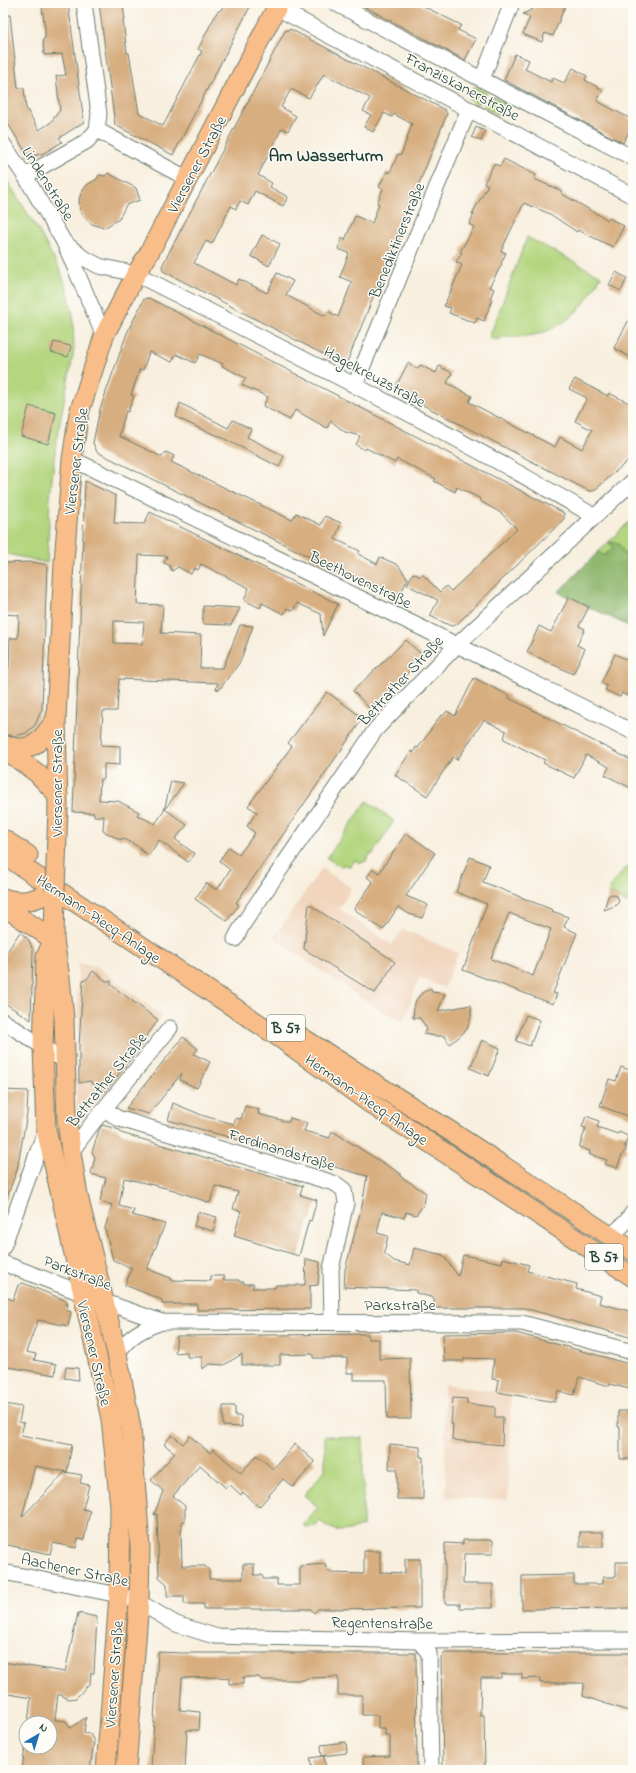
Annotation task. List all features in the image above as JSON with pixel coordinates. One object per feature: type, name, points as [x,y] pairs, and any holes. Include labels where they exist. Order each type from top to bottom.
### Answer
[{"type":"main road","name":"Viersener Straße","points":[[126,1770],[139,1602],[140,1548],[131,1427],[117,1354],[78,1196],[71,1152],[67,1121],[64,1018],[54,940],[58,802],[56,719],[64,562],[72,459],[79,413],[104,336],[278,6]]},
{"type":"main road","points":[[3,746],[17,749],[33,746],[41,740],[56,719]]},
{"type":"main road","points":[[3,746],[37,773],[58,802]]},
{"type":"main road","name":"Hermann-Piecq-Anlage","points":[[3,839],[191,966],[447,1129],[633,1251]]},
{"type":"main road","name":"Hermann-Piecq-Anlage","points":[[3,854],[283,1040],[378,1108],[575,1237],[633,1277]]},
{"type":"main road","points":[[3,898],[10,900],[32,901],[55,891]]},
{"type":"main road","points":[[3,906],[54,940]]},
{"type":"main road","name":"Viersener Straße","points":[[54,940],[46,957],[43,1048],[46,1129],[111,1419],[120,1506],[119,1595],[106,1770]]},
{"type":"main road","points":[[575,1237],[595,1242],[610,1237]]},
{"type":"street","points":[[25,176],[87,140],[97,130],[99,114],[84,3]]},
{"type":"street","name":"Franziskanerstraße","points":[[335,3],[633,158]]},
{"type":"street","points":[[482,79],[512,3]]},
{"type":"street","name":"Franziskanerstraße","points":[[278,6],[633,196]]},
{"type":"street","name":"Benediktinerstraße","points":[[355,385],[469,109]]},
{"type":"street","points":[[97,130],[188,179]]},
{"type":"street","name":"Lindenstraße","points":[[3,144],[25,176],[64,242],[104,336]]},
{"type":"street","name":"Lindenstraße","points":[[64,242],[82,257],[99,266],[136,274]]},
{"type":"street","name":"Hagelkreuzstraße","points":[[136,274],[448,434],[594,516]]},
{"type":"street","name":"Beethovenstraße","points":[[72,459],[457,645],[633,732]]},
{"type":"street","name":"Bettrather Straße","points":[[235,939],[243,924],[376,729],[421,680],[457,645],[633,481]]},
{"type":"street","points":[[3,1021],[65,1062]]},
{"type":"street","name":"Bettrather Straße","points":[[71,1152],[91,1125],[170,1028]]},
{"type":"street","name":"Ferdinandstraße","points":[[105,1109],[117,1118],[327,1180],[344,1190],[346,1203],[331,1269],[332,1322]]},
{"type":"street","points":[[3,1247],[46,1129]]},
{"type":"street","points":[[610,1237],[626,1222],[633,1212]]},
{"type":"street","name":"Parkstraße","points":[[3,1263],[82,1294],[162,1322],[522,1323],[633,1352]]},
{"type":"street","name":"Parkstraße","points":[[117,1354],[127,1341],[138,1332],[162,1322]]},
{"type":"street","name":"Aachener Straße","points":[[3,1572],[119,1595],[139,1602]]},
{"type":"street","name":"Regentenstraße","points":[[139,1602],[176,1624],[214,1636],[419,1640],[633,1640]]},
{"type":"street","points":[[419,1640],[429,1653],[431,1770]]},
{"type":"shaded area","points":[[322,868],[351,888],[339,909],[392,945],[403,929],[458,953],[444,988],[419,977],[404,1021],[381,1011],[273,938]]},
{"type":"shaded area","points":[[78,963],[96,966],[162,1016],[131,1061],[76,1125]]},
{"type":"shaded area","points":[[444,1384],[511,1394],[508,1500],[446,1497]]},
{"type":"green space","points":[[474,86],[487,93],[478,104],[468,99]]},
{"type":"green space","points":[[493,96],[508,105],[499,115],[483,107]]},
{"type":"green space","points":[[3,174],[40,233],[60,270],[68,292],[73,315],[74,350],[56,443],[50,498],[47,563],[3,553]]},
{"type":"green space","points":[[527,237],[601,276],[584,304],[562,323],[535,335],[502,337],[499,340],[489,338]]},
{"type":"green space","points":[[633,518],[633,628],[558,592]]},
{"type":"green space","points":[[608,542],[618,543],[627,558],[633,564],[633,628],[558,592],[599,551],[604,556],[613,547]]},
{"type":"green space","points":[[367,801],[394,821],[372,855],[370,854],[366,861],[360,863],[355,860],[351,867],[342,865],[341,867],[327,858]]},
{"type":"green space","points":[[633,862],[633,904],[619,900],[617,896],[612,894],[608,896],[614,881]]},
{"type":"green space","points":[[325,1436],[363,1438],[363,1526],[340,1531],[331,1528],[320,1521],[316,1526],[306,1527],[303,1525],[318,1507],[304,1495],[325,1470]]},
{"type":"building","points":[[44,3],[68,3],[84,122],[59,138],[62,142],[44,153],[29,157],[3,116],[3,15],[10,15],[18,88],[24,88],[26,108],[39,130],[50,123],[60,110],[56,76],[66,75],[62,54],[44,55],[43,39],[45,38],[45,29],[42,7],[44,7]]},
{"type":"building","points":[[99,3],[119,3],[119,6],[123,6],[125,20],[123,21],[127,53],[129,53],[139,113],[163,126],[202,51],[198,49],[217,12],[221,10],[225,3],[252,3],[173,155],[115,125]]},
{"type":"building","points":[[357,3],[417,3],[461,25],[458,30],[476,39],[465,60]]},
{"type":"building","points":[[535,3],[566,3],[553,36],[545,33],[542,42],[523,34],[530,17],[523,14],[533,9]]},
{"type":"building","points":[[290,29],[445,110],[447,114],[347,362],[342,364],[163,271],[162,266],[285,31]],"holes":[[[324,74],[370,98],[363,111],[371,115],[364,127],[373,132],[384,113],[392,117],[394,114],[412,124],[401,155],[398,154],[390,173],[387,171],[379,187],[383,189],[377,203],[379,204],[372,223],[355,216],[345,240],[342,238],[338,249],[349,253],[340,277],[352,282],[338,317],[328,311],[325,316],[286,295],[293,281],[277,273],[267,293],[239,279],[236,285],[194,263],[206,241],[212,244],[231,206],[236,209],[240,201],[248,205],[255,191],[283,206],[288,197],[270,187],[272,183],[258,175],[282,128],[288,131],[296,116],[281,107],[291,89],[309,98]]]},
{"type":"building","points":[[515,54],[529,60],[525,69],[551,82],[553,78],[564,83],[573,68],[587,76],[585,80],[603,90],[597,101],[633,120],[633,124],[623,143],[504,80]]},
{"type":"building","points":[[476,127],[485,131],[481,141],[472,137]]},
{"type":"building","points":[[504,159],[536,175],[534,179],[562,191],[562,194],[608,220],[609,218],[624,226],[613,247],[578,230],[577,232],[550,214],[524,203],[501,251],[506,253],[501,263],[502,264],[489,287],[494,289],[490,299],[492,300],[484,321],[477,318],[475,323],[449,313],[451,308],[444,306],[462,265],[456,262],[462,253],[460,252],[474,227],[469,224],[474,214],[472,214],[488,185],[484,183],[494,164],[500,166]]},
{"type":"building","points":[[108,173],[136,188],[140,200],[126,205],[119,219],[104,228],[92,224],[86,219],[80,211],[79,200],[81,193],[87,185],[97,179],[99,175],[105,176]]},
{"type":"building","points":[[262,235],[280,244],[269,266],[251,256]]},
{"type":"building","points":[[616,272],[627,278],[621,291],[609,285]]},
{"type":"building","points":[[149,298],[564,513],[564,519],[456,625],[451,626],[430,616],[438,600],[407,585],[413,573],[421,577],[422,574],[440,592],[446,586],[451,591],[517,529],[501,513],[480,501],[481,499],[457,487],[455,492],[434,481],[436,479],[397,459],[395,463],[366,448],[365,450],[356,445],[360,436],[345,432],[331,421],[327,428],[295,410],[290,420],[263,406],[268,397],[242,385],[246,378],[222,366],[223,364],[200,354],[195,363],[176,354],[172,362],[149,352],[143,370],[140,369],[131,395],[134,396],[128,412],[126,411],[119,436],[162,457],[166,452],[174,456],[171,462],[292,520],[296,513],[321,525],[325,516],[341,523],[335,539],[360,551],[358,554],[377,564],[380,557],[398,565],[408,579],[397,600],[97,452],[93,443],[100,409],[127,333],[144,299]]},
{"type":"building","points":[[633,312],[633,359],[614,348]]},
{"type":"building","points":[[54,342],[71,346],[68,357],[51,352]]},
{"type":"building","points":[[408,363],[418,369],[420,365],[436,373],[439,366],[452,373],[447,383],[472,396],[469,402],[555,447],[560,437],[582,449],[592,430],[575,421],[587,398],[569,389],[575,379],[608,396],[609,393],[633,405],[633,456],[594,491],[589,491],[394,390]]},
{"type":"building","points":[[180,403],[228,428],[233,420],[251,429],[247,437],[284,456],[279,467],[219,436],[176,417]]},
{"type":"building","points":[[29,406],[56,413],[48,444],[21,436]]},
{"type":"building","points":[[85,481],[116,496],[114,523],[144,524],[150,512],[338,604],[323,636],[321,614],[297,603],[293,611],[287,608],[284,614],[262,603],[260,608],[244,600],[249,588],[201,564],[198,570],[194,568],[191,574],[178,567],[172,571],[169,565],[164,563],[167,556],[139,555],[137,604],[163,605],[161,633],[201,635],[200,668],[223,668],[240,625],[253,626],[240,662],[219,690],[216,689],[218,683],[119,679],[117,711],[103,711],[101,745],[120,746],[120,765],[104,764],[104,779],[100,779],[99,800],[118,801],[139,812],[137,815],[155,824],[164,811],[171,781],[184,783],[165,809],[187,825],[175,839],[195,854],[188,862],[159,840],[149,855],[140,850],[141,848],[122,838],[121,840],[103,831],[104,816],[94,816],[94,813],[73,812]],"holes":[[[114,621],[144,622],[142,644],[114,643]]]},
{"type":"building","points":[[32,562],[47,565],[42,709],[35,725],[26,733],[15,736],[3,734],[3,702],[6,692],[7,668],[9,668],[10,638],[18,638],[19,615],[3,614],[3,563]]},
{"type":"building","points":[[569,597],[589,607],[579,626],[585,629],[577,645],[585,649],[573,674],[527,652],[539,626],[551,632]]},
{"type":"building","points":[[203,606],[240,608],[231,625],[203,624]]},
{"type":"building","points":[[406,640],[424,657],[370,709],[353,691]]},
{"type":"building","points":[[615,654],[633,663],[633,684],[627,696],[622,693],[620,697],[605,690],[607,686],[601,683]]},
{"type":"building","points":[[474,678],[510,696],[509,698],[633,761],[633,789],[605,775],[609,767],[586,755],[574,778],[543,763],[545,760],[504,739],[506,731],[484,720],[457,760],[453,757],[427,796],[395,775],[411,751],[413,753],[416,747],[418,748],[441,715],[443,716],[447,711],[455,716]]},
{"type":"building","points":[[327,692],[363,718],[236,903],[239,905],[227,921],[195,899],[206,883],[217,890],[230,870],[219,861],[229,847],[239,855],[255,833],[247,826],[257,812],[248,806],[292,746],[288,743]]},
{"type":"building","points":[[406,833],[435,853],[406,896],[428,905],[422,918],[409,914],[398,907],[383,930],[354,909],[373,882],[367,877],[373,869],[379,873]]},
{"type":"building","points":[[470,857],[489,865],[483,882],[568,917],[564,927],[577,933],[553,993],[557,994],[553,1004],[463,970],[487,904],[456,892]],"holes":[[[509,913],[551,929],[533,976],[491,959]]]},
{"type":"building","points":[[612,894],[617,896],[619,900],[617,905],[604,910],[608,896]]},
{"type":"building","points":[[309,904],[395,962],[375,993],[304,949]]},
{"type":"building","points":[[20,932],[29,940],[33,951],[31,1020],[3,1002],[3,964],[5,955]]},
{"type":"building","points":[[93,971],[106,981],[111,981],[111,985],[158,1020],[130,1060],[104,1093],[90,1081],[79,1083],[79,1047],[83,980],[86,980]]},
{"type":"building","points":[[431,988],[432,992],[445,994],[438,1011],[471,1005],[471,1016],[467,1029],[449,1044],[445,1036],[423,1034],[427,1029],[420,1018],[413,1018],[416,1000],[422,993]]},
{"type":"building","points":[[526,1015],[540,1020],[530,1046],[516,1041]]},
{"type":"building","points":[[183,1037],[198,1049],[194,1054],[210,1062],[197,1088],[180,1080],[182,1073],[149,1114],[126,1108]]},
{"type":"building","points":[[482,1040],[500,1048],[489,1076],[470,1068]]},
{"type":"building","points":[[621,1067],[633,1071],[633,1109],[631,1117],[600,1106],[609,1079],[616,1081]]},
{"type":"building","points":[[3,1090],[28,1091],[27,1114],[17,1170],[4,1205],[3,1205]]},
{"type":"building","points":[[173,1103],[204,1116],[234,1124],[236,1118],[241,1119],[245,1106],[259,1110],[258,1114],[289,1122],[290,1118],[307,1123],[304,1131],[330,1138],[332,1131],[401,1174],[400,1176],[426,1193],[424,1204],[416,1215],[406,1212],[404,1218],[382,1212],[377,1233],[388,1236],[384,1253],[394,1261],[410,1265],[414,1248],[443,1255],[458,1276],[463,1255],[502,1263],[503,1258],[529,1265],[527,1271],[577,1284],[576,1289],[601,1296],[599,1303],[633,1312],[633,1338],[524,1308],[434,1308],[434,1298],[416,1293],[416,1290],[344,1287],[345,1270],[362,1206],[367,1176],[168,1120]]},
{"type":"building","points":[[586,1116],[599,1121],[597,1127],[618,1134],[619,1132],[628,1136],[625,1145],[626,1150],[622,1155],[617,1168],[605,1164],[607,1160],[589,1154],[590,1151],[579,1147],[586,1128],[582,1127]]},
{"type":"building","points":[[102,1125],[120,1130],[121,1133],[303,1186],[300,1195],[317,1200],[311,1221],[309,1220],[299,1256],[234,1236],[241,1211],[233,1209],[238,1192],[215,1186],[210,1203],[174,1190],[124,1178],[119,1206],[134,1210],[132,1215],[165,1224],[147,1269],[171,1278],[171,1280],[211,1281],[211,1276],[225,1276],[223,1280],[239,1280],[239,1282],[244,1282],[244,1284],[254,1284],[252,1288],[275,1288],[276,1285],[305,1285],[306,1259],[320,1262],[318,1285],[309,1286],[310,1309],[197,1310],[197,1304],[162,1304],[162,1300],[125,1285],[132,1268],[113,1260],[105,1228],[112,1205],[100,1201],[106,1178],[91,1174],[95,1157],[92,1152]]},
{"type":"building","points":[[198,1212],[217,1217],[213,1231],[194,1226]]},
{"type":"building","points":[[23,1283],[67,1301],[66,1304],[68,1304],[66,1310],[71,1312],[68,1326],[38,1320],[26,1352],[36,1354],[34,1360],[56,1364],[55,1375],[3,1366],[3,1296],[13,1300],[18,1285]]},
{"type":"building","points":[[516,1333],[633,1365],[633,1390],[610,1384],[609,1386],[579,1377],[574,1395],[558,1391],[555,1402],[497,1392],[499,1380],[492,1379],[494,1359],[464,1358],[464,1361],[444,1361],[443,1334]]},
{"type":"building","points":[[368,1334],[368,1339],[379,1339],[379,1359],[410,1358],[411,1419],[387,1419],[386,1380],[354,1380],[354,1373],[347,1373],[347,1358],[313,1358],[313,1354],[280,1355],[280,1365],[242,1365],[242,1354],[224,1365],[210,1364],[202,1369],[202,1357],[187,1357],[187,1352],[175,1353],[177,1336]]},
{"type":"building","points":[[66,1367],[78,1368],[79,1380],[64,1378]]},
{"type":"building","points":[[453,1398],[467,1399],[467,1404],[495,1407],[495,1417],[503,1417],[502,1445],[452,1440],[453,1424],[451,1424]]},
{"type":"building","points":[[5,1404],[22,1407],[19,1422],[24,1423],[21,1435],[72,1445],[67,1472],[35,1466],[22,1517],[65,1472],[82,1475],[80,1483],[89,1485],[83,1509],[90,1511],[84,1540],[78,1539],[76,1548],[53,1543],[50,1554],[3,1544],[3,1413]]},
{"type":"building","points":[[223,1406],[235,1406],[235,1416],[241,1416],[242,1427],[223,1426]]},
{"type":"building","points":[[618,1411],[633,1411],[633,1459],[620,1459],[620,1427],[618,1427]]},
{"type":"building","points":[[172,1435],[183,1444],[190,1436],[210,1453],[213,1449],[241,1473],[257,1455],[273,1469],[295,1444],[315,1462],[293,1487],[283,1479],[259,1507],[243,1492],[241,1495],[229,1484],[226,1488],[200,1465],[173,1496],[185,1506],[185,1521],[182,1522],[181,1530],[182,1566],[205,1566],[209,1570],[209,1579],[243,1579],[243,1564],[254,1564],[254,1575],[262,1575],[263,1579],[277,1579],[277,1585],[300,1585],[300,1566],[325,1564],[327,1571],[331,1571],[331,1573],[364,1574],[364,1551],[380,1551],[380,1572],[405,1573],[405,1559],[420,1559],[420,1608],[318,1609],[314,1613],[311,1609],[204,1609],[204,1604],[184,1604],[184,1596],[167,1596],[167,1584],[159,1577],[157,1514],[154,1515],[163,1491],[151,1480],[175,1453],[164,1444]]},
{"type":"building","points":[[390,1444],[420,1447],[420,1457],[423,1457],[423,1499],[397,1499],[397,1469],[389,1469]]},
{"type":"building","points":[[580,1532],[603,1532],[603,1547],[580,1547]]},
{"type":"building","points":[[463,1540],[493,1540],[493,1554],[464,1554],[463,1584],[493,1584],[493,1608],[460,1608],[460,1604],[445,1604],[445,1543],[463,1544]]},
{"type":"building","points":[[616,1562],[633,1562],[633,1608],[522,1609],[522,1576],[574,1575],[574,1584],[603,1584],[603,1577],[616,1577]]},
{"type":"building","points":[[78,1613],[97,1617],[94,1673],[91,1673],[90,1683],[76,1698],[69,1699],[58,1694],[56,1715],[29,1715],[31,1698],[3,1693],[3,1662],[65,1672]]},
{"type":"building","points":[[158,1652],[416,1653],[417,1770],[363,1770],[363,1757],[390,1756],[390,1735],[385,1735],[385,1728],[378,1728],[378,1715],[362,1715],[362,1695],[338,1695],[338,1677],[307,1678],[304,1680],[262,1680],[259,1677],[243,1677],[243,1684],[229,1684],[229,1678],[219,1677],[182,1678],[180,1710],[200,1712],[199,1730],[187,1730],[185,1770],[151,1770]]},
{"type":"building","points":[[445,1653],[633,1653],[632,1710],[625,1710],[583,1696],[584,1683],[540,1683],[540,1678],[522,1679],[522,1674],[501,1674],[501,1678],[481,1678],[480,1715],[484,1715],[485,1770],[443,1770],[441,1657]]},
{"type":"building","points":[[86,1717],[84,1733],[90,1734],[94,1741],[90,1770],[22,1770],[24,1755],[58,1755],[58,1720],[66,1721],[71,1728]]},
{"type":"building","points":[[346,1742],[347,1753],[322,1756],[321,1745]]},
{"type":"building","points":[[324,1756],[326,1770],[312,1770],[310,1758]]},
{"type":"district","name":"Am Wasserturm","points":[[326,155]]}]
